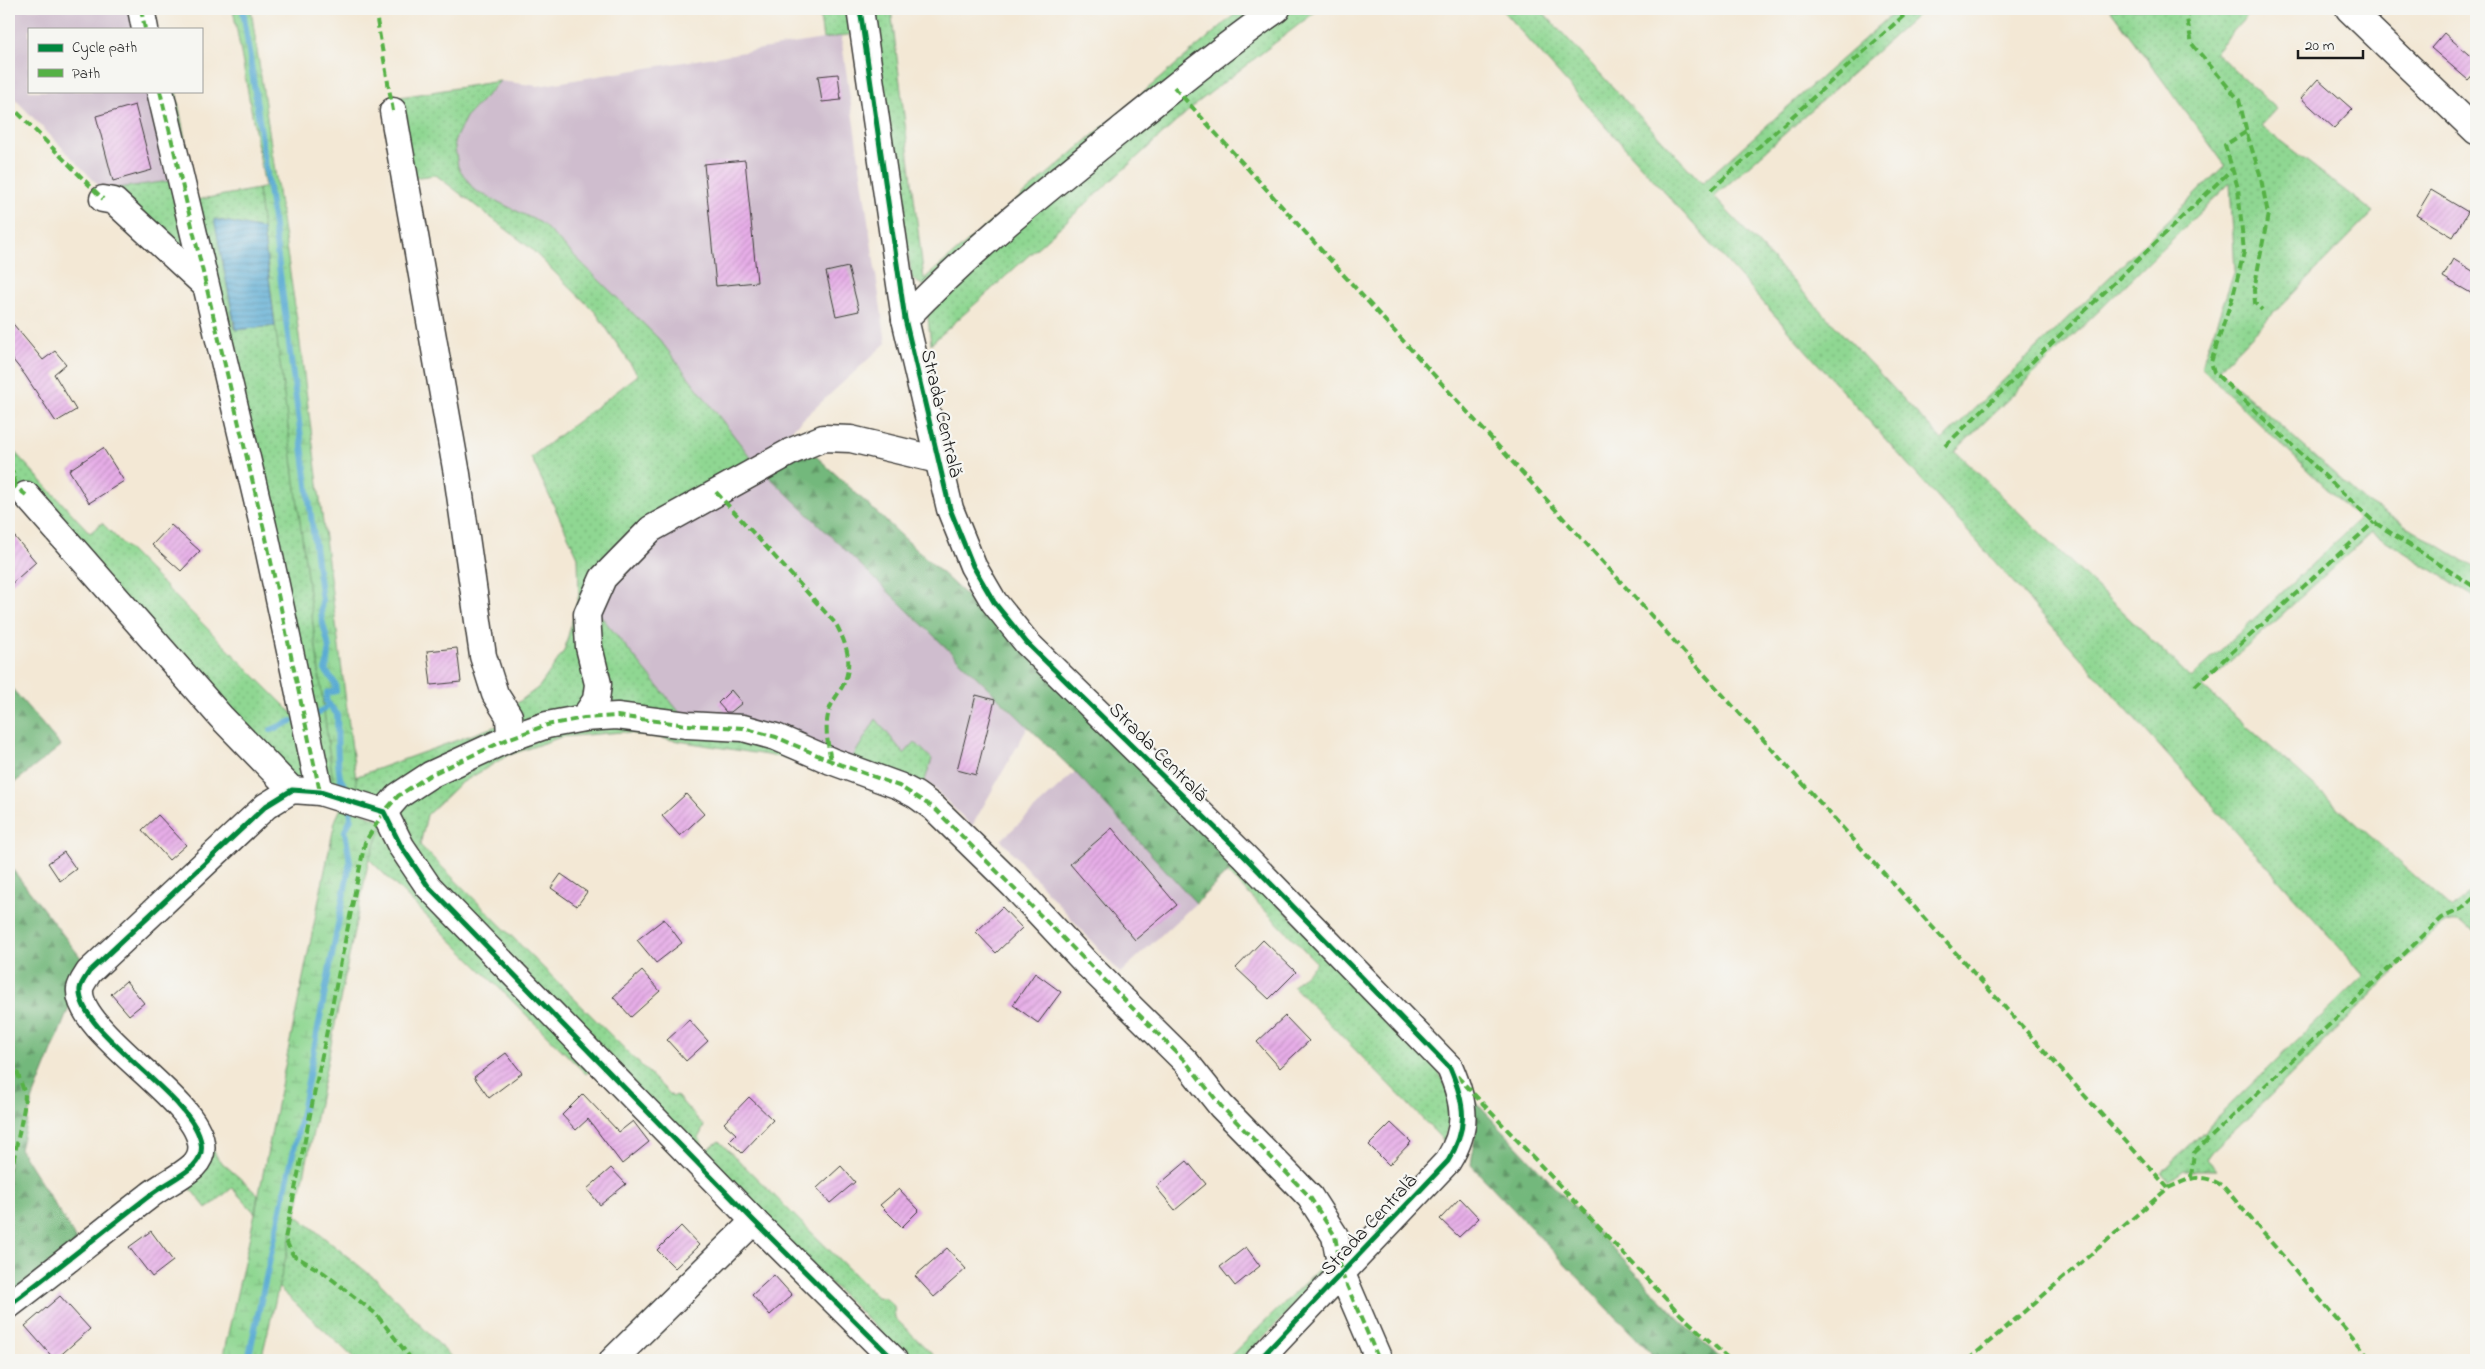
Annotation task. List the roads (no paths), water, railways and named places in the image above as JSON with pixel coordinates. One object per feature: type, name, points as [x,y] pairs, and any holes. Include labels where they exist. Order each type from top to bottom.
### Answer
[{"type":"street","points":[[141,9],[145,28]]},
{"type":"street","name":"Strada Centrală","points":[[860,9],[905,319],[950,509],[973,566],[994,602],[1028,643],[1256,868],[1450,1068],[1461,1094],[1463,1121],[1459,1143],[1448,1161],[1259,1360]]},
{"type":"street","points":[[905,319],[938,285],[1074,167],[1246,30],[1277,9]]},
{"type":"street","points":[[2356,11],[2476,131]]},
{"type":"street","points":[[160,92],[204,284],[327,794]]},
{"type":"street","points":[[393,111],[456,474],[482,656],[495,694],[509,716],[510,738]]},
{"type":"street","points":[[103,199],[114,201],[204,284]]},
{"type":"street","points":[[584,718],[596,700],[598,684],[589,647],[586,614],[603,578],[650,529],[792,451],[823,438],[851,439],[938,460]]},
{"type":"street","points":[[26,496],[221,717],[292,790]]},
{"type":"street","points":[[374,809],[430,776],[510,738],[547,725],[584,718],[617,716],[743,728],[776,737],[831,761],[899,786],[934,808],[1014,886],[1089,966],[1172,1048],[1221,1106],[1310,1197],[1335,1236],[1342,1274],[1379,1360]]},
{"type":"street","points":[[9,1305],[151,1194],[192,1167],[200,1157],[202,1146],[200,1135],[188,1116],[98,1026],[82,1003],[80,988],[89,972],[179,886],[266,806],[292,790],[327,794],[374,809],[428,886],[754,1221],[894,1360]]},
{"type":"street","points":[[613,1360],[754,1221]]},
{"type":"water","points":[[214,219],[263,229],[275,326],[236,330]]},
{"type":"waterway","points":[[243,9],[270,196],[322,601],[322,619],[329,651],[325,670],[335,683],[336,691],[327,693],[326,701],[337,714],[339,769],[341,779],[349,794]]},
{"type":"waterway","points":[[319,713],[329,705]]},
{"type":"waterway","points":[[271,730],[292,721]]},
{"type":"waterway","points":[[248,1360],[301,1117],[350,862],[345,831],[351,818],[350,808]]}]
